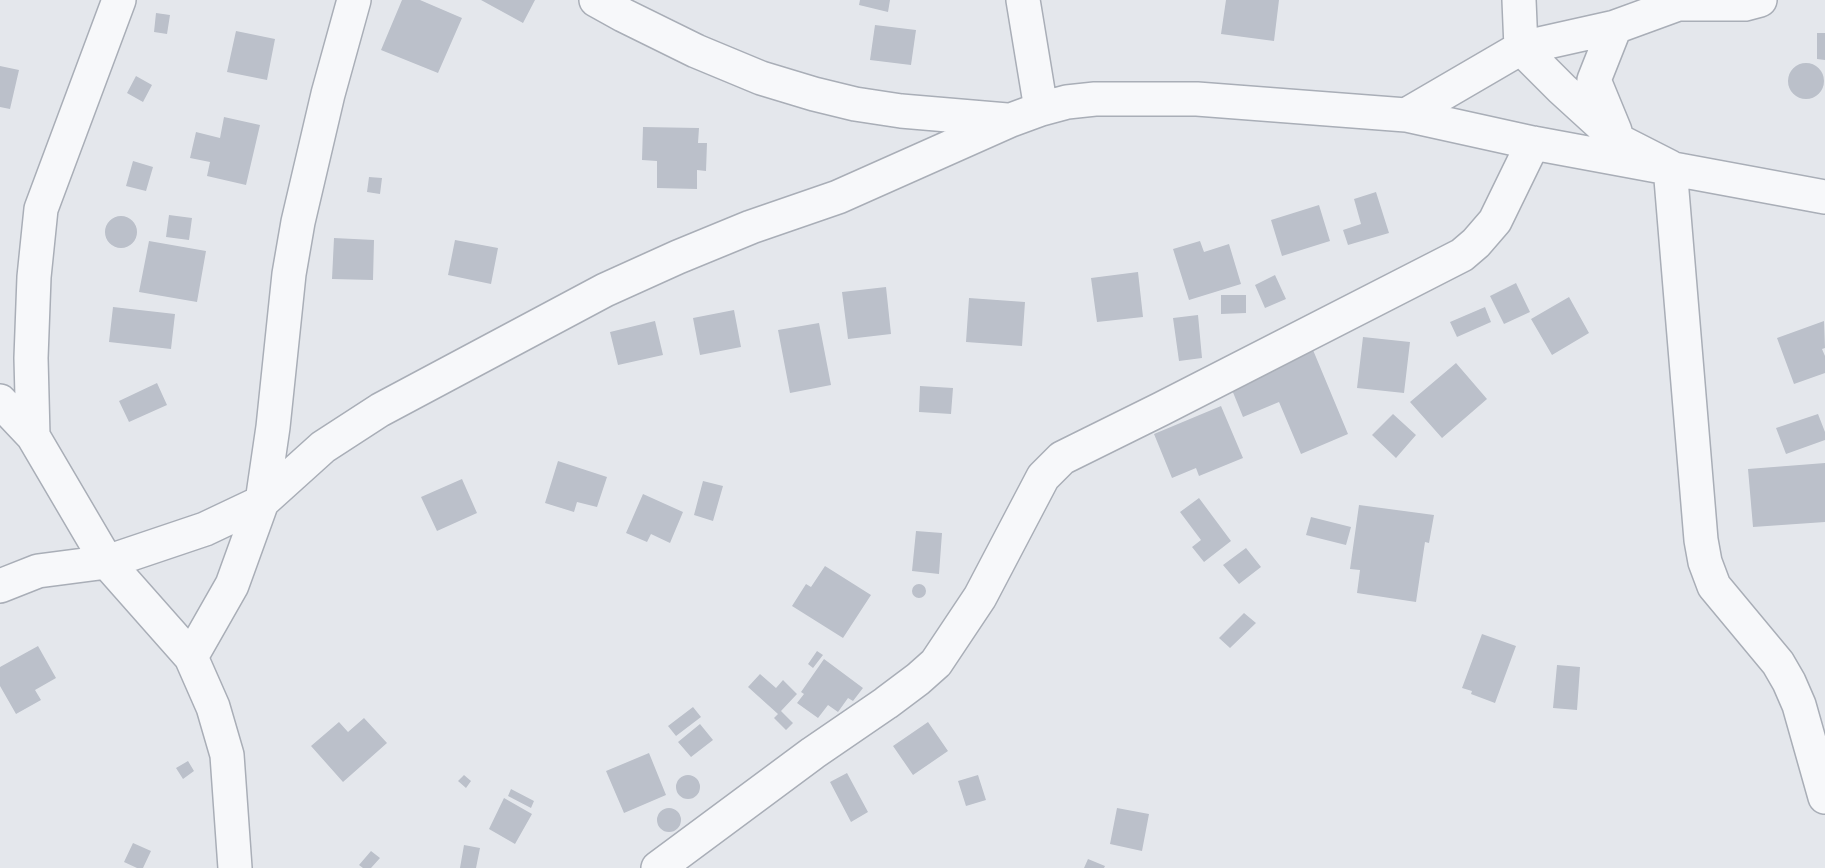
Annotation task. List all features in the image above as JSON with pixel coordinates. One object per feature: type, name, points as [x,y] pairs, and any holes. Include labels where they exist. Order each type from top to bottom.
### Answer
[{"type":"street","points":[[33,436],[31,358],[41,209],[119,0]]},
{"type":"street","points":[[191,657],[232,585],[262,501],[273,427],[289,274],[298,222],[328,94],[354,0]]},
{"type":"street","points":[[596,0],[696,51],[761,78],[814,94],[855,105],[1011,120]]},
{"type":"street","points":[[1023,0],[1041,109]]},
{"type":"street","points":[[1519,0],[1521,48],[1619,141],[1670,167]]},
{"type":"street","points":[[1406,115],[1521,48],[1615,27],[1678,4],[1746,4],[1760,0]]},
{"type":"street","points":[[1615,27],[1594,80],[1619,141]]},
{"type":"street","points":[[0,586],[38,572],[107,562],[205,529],[262,501],[324,447],[380,410],[605,290],[751,227],[838,197],[1011,120],[1067,102],[1095,99],[1197,99],[1406,115],[1533,143],[1825,197]]},
{"type":"street","points":[[658,868],[813,753],[894,697],[936,663],[980,597],[1043,477],[1062,458],[1462,255],[1495,221],[1533,143]]},
{"type":"street","points":[[1670,167],[1701,540],[1705,562],[1714,586],[1778,663],[1789,682],[1799,705],[1825,797]]},
{"type":"street","points":[[0,401],[33,436],[107,562],[191,657],[213,707],[227,755],[236,868]]},
{"type":"building","points":[[402,0],[420,0],[462,18],[438,73],[381,50]]},
{"type":"building","points":[[481,0],[535,0],[523,23]]},
{"type":"building","points":[[860,0],[890,0],[888,12],[859,5]]},
{"type":"building","points":[[1226,0],[1279,0],[1274,41],[1221,34]]},
{"type":"building","points":[[156,13],[170,15],[167,34],[154,32]]},
{"type":"building","points":[[875,25],[916,30],[911,65],[870,60]]},
{"type":"building","points":[[236,31],[275,39],[267,80],[227,72]]},
{"type":"building","points":[[1817,33],[1825,33],[1825,60],[1817,59]]},
{"type":"building","points":[[1806,63],[1819,68],[1824,81],[1819,94],[1806,99],[1793,94],[1788,81],[1793,68]]},
{"type":"building","points":[[0,66],[19,70],[10,109],[0,107]]},
{"type":"building","points":[[136,76],[152,85],[143,102],[127,93]]},
{"type":"building","points":[[224,117],[260,125],[246,185],[207,176],[210,162],[190,158],[196,132],[220,138]]},
{"type":"building","points":[[643,127],[699,128],[698,143],[707,143],[706,171],[697,170],[697,189],[657,188],[657,161],[642,160]]},
{"type":"building","points":[[133,161],[153,167],[146,191],[126,186]]},
{"type":"building","points":[[369,177],[382,178],[380,194],[367,192]]},
{"type":"building","points":[[1376,192],[1389,233],[1348,245],[1343,230],[1361,224],[1354,199]]},
{"type":"building","points":[[1319,205],[1330,241],[1282,256],[1271,220]]},
{"type":"building","points":[[169,215],[192,218],[189,240],[166,237]]},
{"type":"building","points":[[121,216],[132,221],[137,232],[132,243],[121,248],[110,243],[105,232],[110,221]]},
{"type":"building","points":[[334,238],[374,240],[373,280],[332,279]]},
{"type":"building","points":[[455,240],[498,248],[491,284],[448,275]]},
{"type":"building","points":[[149,241],[206,251],[197,302],[139,292]]},
{"type":"building","points":[[1200,241],[1204,252],[1229,244],[1241,284],[1189,300],[1173,249]]},
{"type":"building","points":[[1138,272],[1143,317],[1097,322],[1091,278]]},
{"type":"building","points":[[1275,275],[1286,299],[1265,308],[1255,285]]},
{"type":"building","points":[[1516,283],[1530,312],[1504,324],[1490,296]]},
{"type":"building","points":[[886,287],[891,334],[848,339],[842,292]]},
{"type":"building","points":[[1221,295],[1246,295],[1246,313],[1221,314]]},
{"type":"building","points":[[1569,297],[1589,333],[1552,355],[1531,319]]},
{"type":"building","points":[[969,298],[1025,302],[1022,346],[966,342]]},
{"type":"building","points":[[113,307],[175,314],[171,349],[109,342]]},
{"type":"building","points":[[1485,307],[1491,322],[1457,337],[1450,322]]},
{"type":"building","points":[[734,310],[741,347],[700,355],[693,318]]},
{"type":"building","points":[[1198,315],[1202,358],[1179,361],[1173,318]]},
{"type":"building","points":[[655,321],[663,355],[618,365],[610,332]]},
{"type":"building","points":[[1824,321],[1825,348],[1822,349],[1825,356],[1825,373],[1794,384],[1777,338]]},
{"type":"building","points":[[819,323],[831,385],[790,393],[778,330]]},
{"type":"building","points":[[1363,337],[1410,342],[1404,393],[1357,388]]},
{"type":"building","points":[[1313,350],[1348,434],[1301,454],[1279,402],[1243,417],[1230,385]]},
{"type":"building","points":[[1456,363],[1487,399],[1442,438],[1410,402]]},
{"type":"building","points":[[157,383],[167,405],[129,422],[119,401]]},
{"type":"building","points":[[920,386],[953,388],[951,414],[919,412]]},
{"type":"building","points":[[1221,406],[1243,458],[1199,476],[1196,468],[1172,478],[1154,434]]},
{"type":"building","points":[[1393,414],[1416,435],[1396,458],[1372,435]]},
{"type":"building","points":[[1818,414],[1825,432],[1825,440],[1786,454],[1776,428]]},
{"type":"building","points":[[558,461],[607,477],[597,507],[577,502],[574,512],[545,503]]},
{"type":"building","points":[[1825,463],[1825,522],[1753,527],[1748,469]]},
{"type":"building","points":[[462,479],[477,513],[437,531],[421,497]]},
{"type":"building","points":[[703,481],[723,486],[713,521],[694,515]]},
{"type":"building","points":[[643,494],[683,512],[670,543],[651,534],[647,542],[626,533]]},
{"type":"building","points":[[1199,498],[1231,541],[1204,562],[1192,547],[1201,540],[1180,512]]},
{"type":"building","points":[[1359,505],[1434,515],[1429,543],[1425,542],[1416,602],[1357,593],[1360,570],[1350,569]]},
{"type":"building","points":[[1311,517],[1351,527],[1346,545],[1306,535]]},
{"type":"building","points":[[916,531],[942,533],[939,574],[912,571]]},
{"type":"building","points":[[1246,548],[1261,567],[1239,584],[1223,565]]},
{"type":"building","points":[[825,566],[871,595],[843,638],[792,606],[806,584],[811,587]]},
{"type":"building","points":[[916,584],[922,584],[926,591],[922,598],[916,598],[912,594],[912,588]]},
{"type":"building","points":[[1244,613],[1256,623],[1230,648],[1219,638]]},
{"type":"building","points":[[1482,634],[1516,646],[1495,703],[1462,688]]},
{"type":"building","points":[[38,646],[56,678],[35,690],[41,700],[16,714],[0,686],[0,667]]},
{"type":"building","points":[[817,651],[823,655],[813,668],[808,664]]},
{"type":"building","points":[[824,659],[863,688],[853,701],[848,698],[838,712],[828,705],[818,718],[797,703],[804,694],[801,692]]},
{"type":"building","points":[[1557,665],[1580,667],[1577,710],[1553,708]]},
{"type":"building","points":[[760,674],[776,688],[783,680],[797,694],[781,711],[793,723],[786,730],[774,718],[778,714],[748,687]]},
{"type":"building","points":[[693,707],[701,717],[676,736],[668,726]]},
{"type":"building","points":[[364,718],[387,743],[343,782],[311,746],[339,722],[348,732]]},
{"type":"building","points":[[928,722],[948,751],[913,775],[893,746]]},
{"type":"building","points":[[700,724],[713,740],[691,757],[678,742]]},
{"type":"building","points":[[649,753],[666,795],[624,813],[606,771]]},
{"type":"building","points":[[188,761],[194,771],[183,779],[176,768]]},
{"type":"building","points":[[847,773],[868,812],[851,822],[830,782]]},
{"type":"building","points":[[464,775],[471,781],[466,788],[458,781]]},
{"type":"building","points":[[688,775],[697,778],[700,787],[697,796],[688,799],[679,796],[676,787],[679,778]]},
{"type":"building","points":[[978,775],[986,800],[966,806],[958,781]]},
{"type":"building","points":[[511,789],[534,801],[531,808],[508,796]]},
{"type":"building","points":[[504,798],[532,814],[515,844],[489,829]]},
{"type":"building","points":[[664,808],[674,808],[681,815],[681,825],[674,832],[664,832],[657,825],[657,815]]},
{"type":"building","points":[[1117,808],[1149,814],[1142,851],[1110,844]]},
{"type":"building","points":[[133,843],[151,851],[143,868],[137,868],[124,862]]},
{"type":"building","points":[[464,845],[480,848],[476,868],[460,868]]},
{"type":"building","points":[[371,851],[380,858],[371,868],[363,868],[359,865]]},
{"type":"building","points":[[1088,859],[1105,866],[1104,868],[1084,868]]}]
